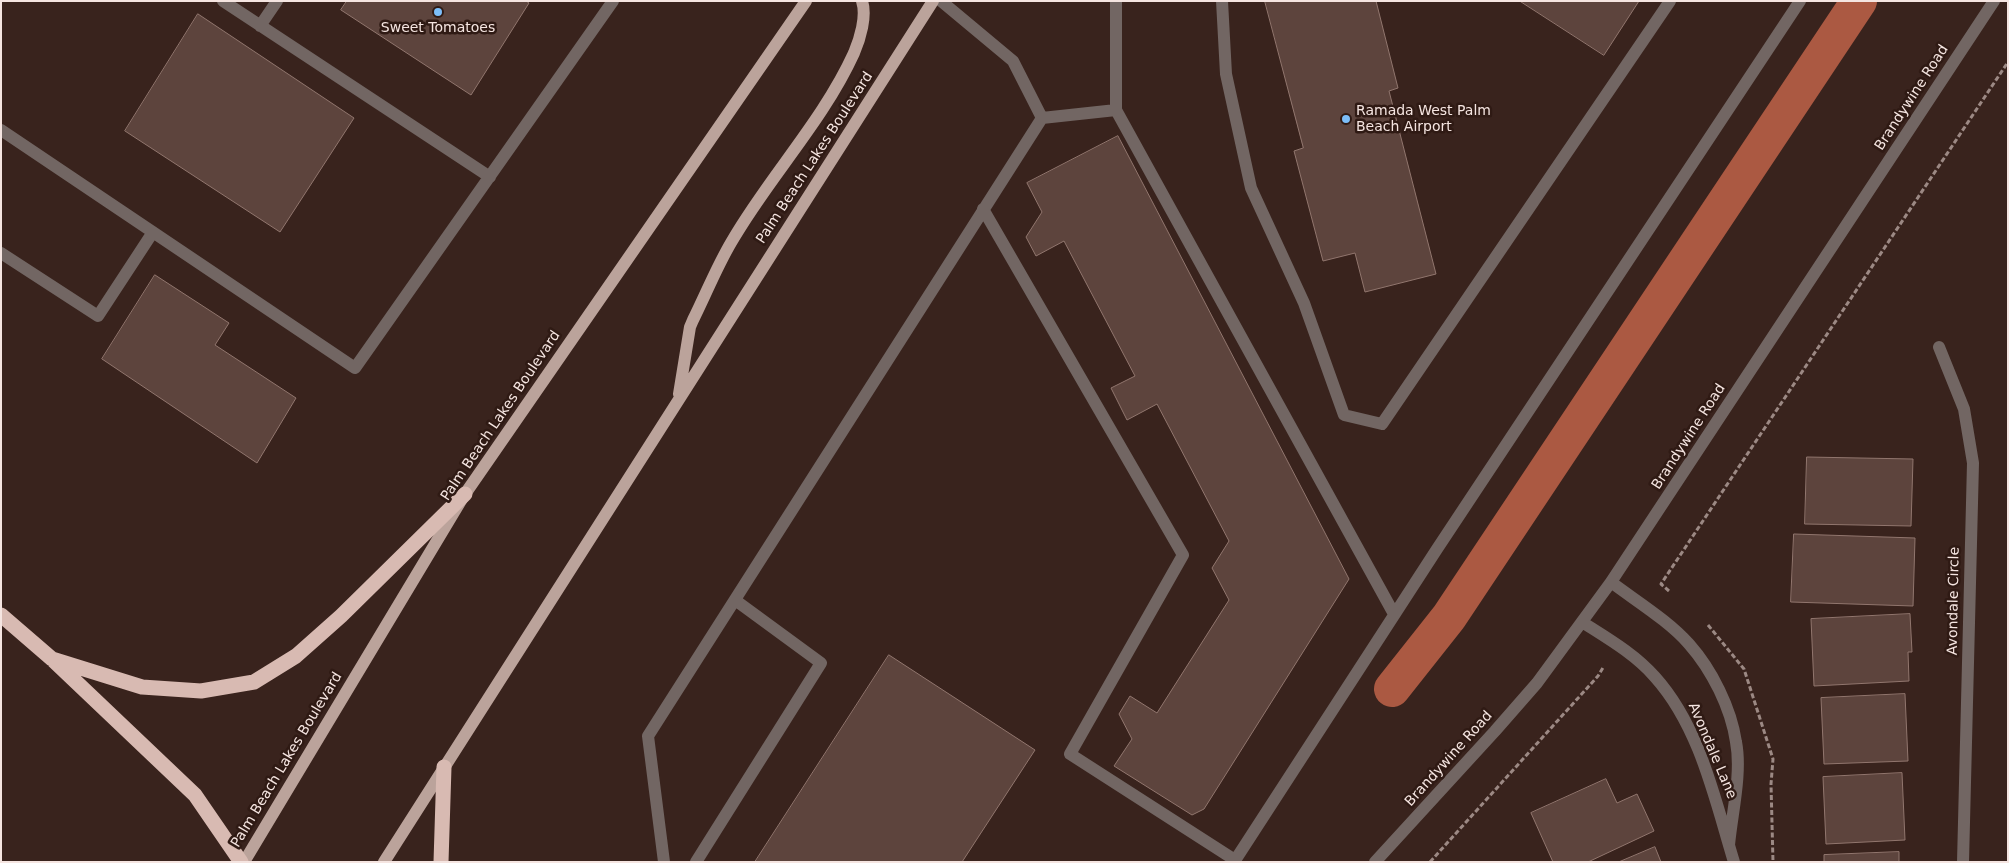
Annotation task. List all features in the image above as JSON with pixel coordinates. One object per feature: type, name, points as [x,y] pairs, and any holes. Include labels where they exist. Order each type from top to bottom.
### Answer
[{"type":"highway","points":[[52,659],[142,687],[201,691],[254,682],[296,656],[335,622],[465,494]]},
{"type":"highway","points":[[1,615],[52,659],[196,795],[242,862]]},
{"type":"highway","points":[[442,862],[444,767]]},
{"type":"main road","name":"Palm Beach Lakes Boulevard","points":[[242,862],[465,494],[806,1]]},
{"type":"main road","points":[[678,401],[690,327],[732,241],[827,100],[854,52],[861,30],[864,6],[862,1]]},
{"type":"main road","name":"Palm Beach Lakes Boulevard","points":[[384,862],[933,1]]},
{"type":"street","points":[[223,1],[490,177]]},
{"type":"street","points":[[260,26],[277,1]]},
{"type":"street","points":[[1,130],[356,368],[613,1]]},
{"type":"street","points":[[941,1],[1013,61],[1042,118]]},
{"type":"street","points":[[1116,1],[1116,110],[1394,614]]},
{"type":"street","points":[[1222,1],[1226,74],[1251,188],[1304,303],[1344,416],[1382,424],[1670,1]]},
{"type":"street","points":[[984,209],[1182,555],[1070,754],[1235,861],[1394,614],[1800,1]]},
{"type":"street","name":"Brandywine Road","points":[[1375,862],[1537,683],[1611,582],[1994,1]]},
{"type":"street","points":[[1042,118],[1116,110]]},
{"type":"street","points":[[664,862],[648,736],[1042,118]]},
{"type":"street","points":[[1,253],[98,316],[154,232]]},
{"type":"street","name":"Avondale Circle","points":[[1939,347],[1964,409],[1973,463],[1963,862]]},
{"type":"street","name":"Avondale Lane","points":[[1611,582],[1645,607],[1688,643],[1710,674],[1727,709],[1737,743],[1737,769],[1729,844]]},
{"type":"street","points":[[696,862],[821,662],[735,600]]},
{"type":"street","name":"Avondale Lane","points":[[1582,622],[1618,645],[1654,676],[1674,700],[1688,728],[1718,803],[1734,862]]},
{"type":"path","points":[[1672,594],[1661,584],[2008,62]]},
{"type":"path","points":[[1705,623],[1744,668],[1773,759],[1771,784],[1773,862]]},
{"type":"path","points":[[1430,862],[1598,676]]},
{"type":"building","points":[[347,1],[526,1],[529,3],[471,95],[341,10]]},
{"type":"building","name":"Ramada West Palm Beach Airport","points":[[1265,1],[1376,1],[1398,88],[1389,91],[1436,274],[1365,292],[1355,253],[1323,261],[1294,151],[1303,148]]},
{"type":"building","points":[[1520,1],[1639,1],[1604,55]]},
{"type":"building","points":[[198,14],[354,118],[280,232],[125,131]]},
{"type":"building","points":[[1118,136],[1349,579],[1204,809],[1192,815],[1114,766],[1132,739],[1119,714],[1130,696],[1157,713],[1229,600],[1212,568],[1229,541],[1157,404],[1127,420],[1111,388],[1135,376],[1064,241],[1036,256],[1026,237],[1042,212],[1027,183]]},
{"type":"building","points":[[155,275],[229,323],[215,345],[296,398],[257,463],[102,359]]},
{"type":"building","points":[[1807,457],[1913,459],[1911,526],[1805,524]]},
{"type":"building","points":[[1794,534],[1915,538],[1913,606],[1791,602]]},
{"type":"building","points":[[1910,614],[1912,652],[1908,652],[1909,681],[1814,686],[1811,619]]},
{"type":"building","points":[[889,655],[1035,750],[962,862],[755,862]]},
{"type":"building","points":[[1905,694],[1908,761],[1824,764],[1821,698]]},
{"type":"building","points":[[1902,773],[1905,840],[1826,844],[1823,777]]},
{"type":"building","points":[[1606,779],[1617,803],[1637,794],[1654,831],[1588,862],[1553,862],[1531,813]]},
{"type":"building","points":[[1655,847],[1661,862],[1619,862]]},
{"type":"building","points":[[1899,852],[1899,862],[1824,862],[1824,855]]},
{"type":"waterway","points":[[1392,689],[1449,617],[1859,1]]},
{"type":"place","name":"Sweet Tomatoes","points":[[438,12]]},
{"type":"place","name":"Ramada West Palm Beach Airport","points":[[1346,119]]}]
